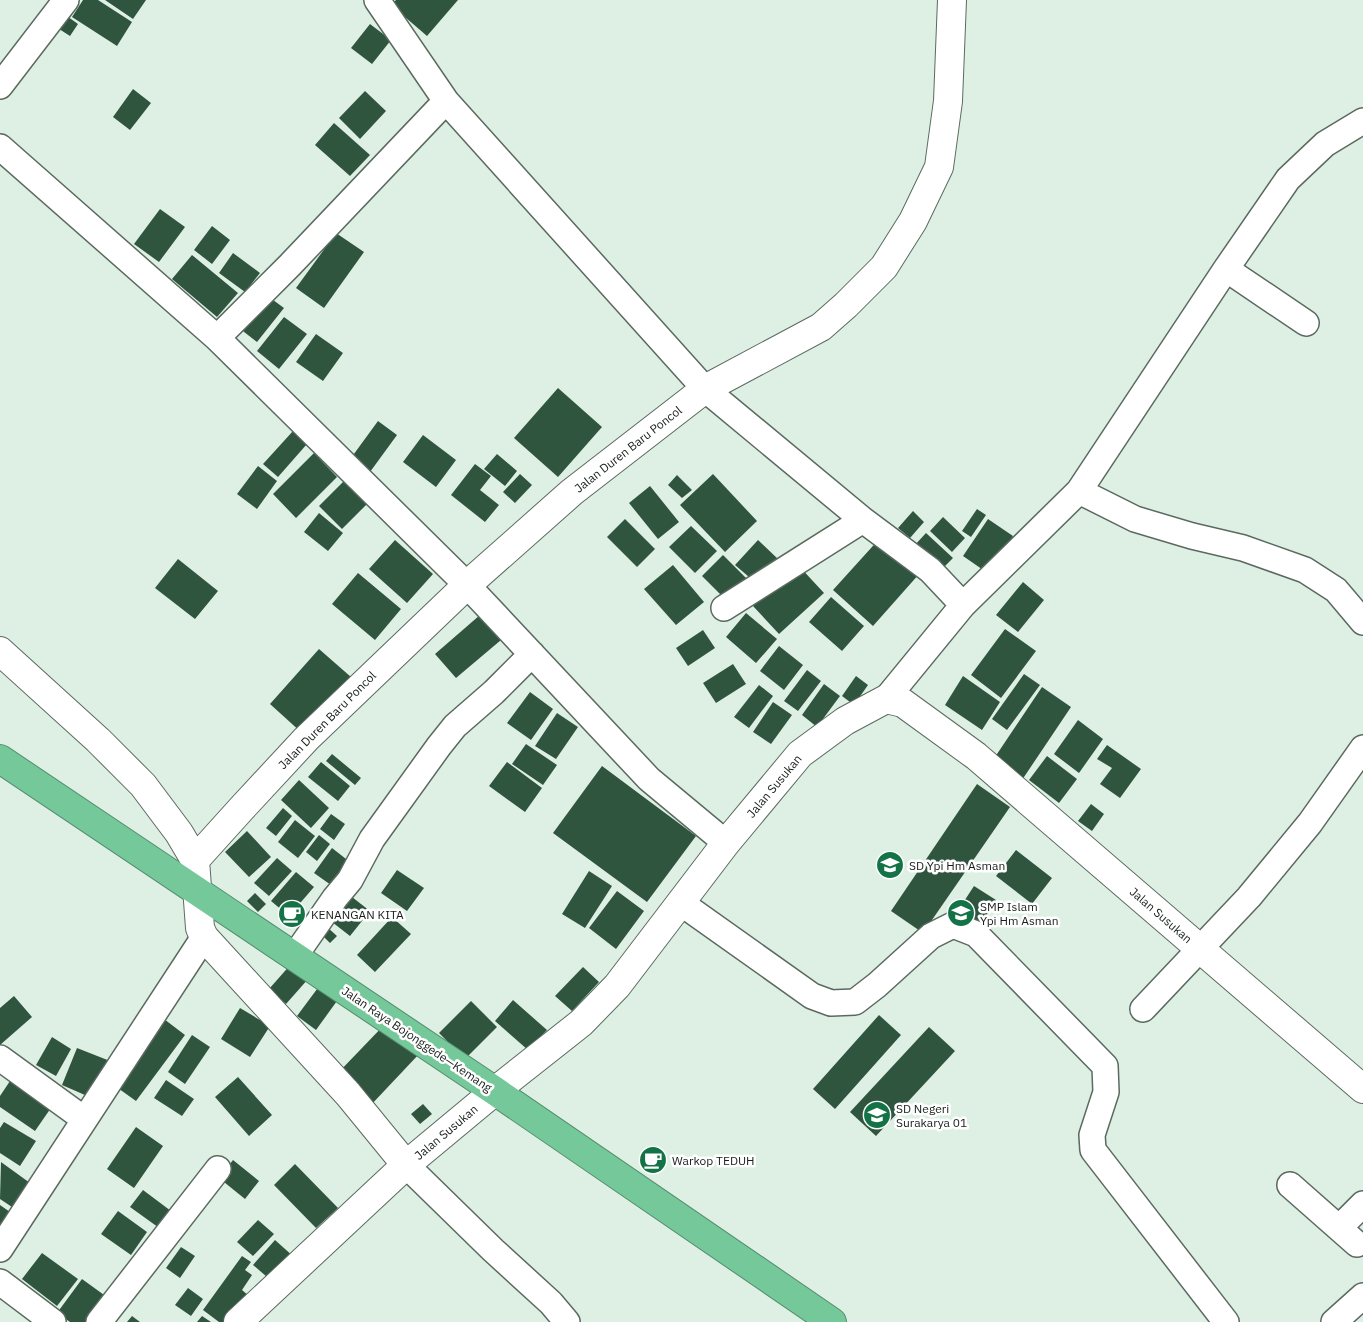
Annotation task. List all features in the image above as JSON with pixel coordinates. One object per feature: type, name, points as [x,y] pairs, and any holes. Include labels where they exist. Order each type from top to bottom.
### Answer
[{"type":"highway","name":"Jalan Raya Bojonggede—Kemang","points":[[0,760],[495,1091],[832,1322]]},
{"type":"street","points":[[0,86],[66,0]]},
{"type":"street","points":[[377,0],[446,101],[705,389],[863,520],[930,570],[963,605]]},
{"type":"street","name":"Jalan Duren Baru Poncol","points":[[195,860],[306,739],[467,585],[572,492],[705,389],[821,327],[846,305],[884,266],[913,221],[939,167],[948,101],[952,0]]},
{"type":"street","points":[[217,338],[290,265],[446,101]]},
{"type":"street","points":[[886,699],[963,605],[1079,491],[1288,179],[1325,144],[1363,121]]},
{"type":"street","points":[[0,147],[217,338],[467,585],[649,779],[726,844]]},
{"type":"street","points":[[1226,269],[1306,323]]},
{"type":"street","points":[[1079,491],[1135,518],[1192,536],[1243,548],[1304,570],[1336,590],[1363,622]]},
{"type":"street","points":[[724,608],[863,520]]},
{"type":"street","points":[[0,651],[98,740],[142,784],[178,833],[195,860],[200,928],[204,937],[348,1094],[406,1165],[493,1250],[551,1303],[567,1322]]},
{"type":"street","points":[[294,957],[335,898],[350,880],[372,839],[439,746],[455,726],[494,692],[532,654]]},
{"type":"street","name":"Jalan Susukan","points":[[238,1322],[406,1165],[495,1091],[581,1024],[617,986],[726,844],[800,754],[845,721],[886,699],[903,702],[976,756],[1363,1090]]},
{"type":"street","points":[[1143,1009],[1249,897],[1310,823],[1363,748]]},
{"type":"street","points":[[681,903],[812,996],[831,1003],[854,1002],[877,985],[931,936],[953,925],[976,934],[1105,1066],[1106,1092],[1092,1135],[1093,1150],[1226,1322]]},
{"type":"street","points":[[0,1249],[204,937]]},
{"type":"street","points":[[0,1058],[84,1119]]},
{"type":"street","points":[[99,1322],[218,1169]]},
{"type":"street","points":[[1290,1185],[1348,1236],[1363,1204]]},
{"type":"street","points":[[0,1282],[53,1322]]},
{"type":"street","points":[[1334,1322],[1363,1296]]},
{"type":"building","points":[[83,0],[98,0],[132,22],[117,46],[72,17]]},
{"type":"building","points":[[105,0],[146,0],[133,19]]},
{"type":"building","points":[[396,0],[458,0],[427,36],[391,5]]},
{"type":"building","points":[[64,14],[78,24],[70,36],[56,27]]},
{"type":"building","points":[[370,24],[391,40],[372,64],[351,48]]},
{"type":"building","points":[[133,89],[151,103],[130,130],[113,117]]},
{"type":"building","points":[[365,91],[386,111],[360,139],[339,118]]},
{"type":"building","points":[[334,123],[370,155],[350,176],[315,145]]},
{"type":"building","points":[[160,209],[185,227],[159,262],[134,244]]},
{"type":"building","points":[[212,226],[230,240],[212,264],[194,250]]},
{"type":"building","points":[[336,233],[364,252],[324,308],[296,288]]},
{"type":"building","points":[[233,253],[260,273],[245,292],[219,273]]},
{"type":"building","points":[[192,255],[238,293],[217,317],[172,279]]},
{"type":"building","points":[[265,294],[284,308],[257,342],[239,328]]},
{"type":"building","points":[[284,317],[307,334],[279,369],[257,351]]},
{"type":"building","points":[[316,334],[343,353],[323,381],[296,362]]},
{"type":"building","points":[[558,388],[602,427],[558,477],[514,438]]},
{"type":"building","points":[[378,421],[397,435],[370,472],[351,458]]},
{"type":"building","points":[[293,431],[307,444],[278,477],[263,464]]},
{"type":"building","points":[[423,435],[456,460],[436,487],[403,462]]},
{"type":"building","points":[[314,453],[337,477],[296,518],[273,494]]},
{"type":"building","points":[[497,454],[517,471],[505,486],[484,469]]},
{"type":"building","points":[[475,464],[491,476],[480,490],[499,505],[485,522],[451,495]]},
{"type":"building","points":[[258,466],[277,481],[257,509],[237,494]]},
{"type":"building","points":[[520,474],[532,485],[515,503],[503,492]]},
{"type":"building","points":[[713,474],[757,521],[725,552],[680,505]]},
{"type":"building","points":[[677,475],[692,490],[682,498],[668,485]]},
{"type":"building","points":[[345,480],[368,503],[342,529],[319,506]]},
{"type":"building","points":[[650,486],[679,522],[658,539],[629,503]]},
{"type":"building","points":[[977,509],[986,515],[971,537],[962,531]]},
{"type":"building","points":[[913,511],[924,522],[910,538],[898,528]]},
{"type":"building","points":[[319,513],[343,533],[328,551],[304,532]]},
{"type":"building","points":[[943,517],[965,538],[952,552],[930,531]]},
{"type":"building","points":[[625,519],[655,549],[637,567],[607,537]]},
{"type":"building","points":[[988,519],[1013,536],[989,574],[963,556]]},
{"type":"building","points":[[691,526],[717,551],[695,573],[669,547]]},
{"type":"building","points":[[926,533],[953,558],[940,571],[914,546]]},
{"type":"building","points":[[881,537],[920,573],[873,626],[833,590]]},
{"type":"building","points":[[395,540],[433,574],[407,603],[369,569]]},
{"type":"building","points":[[758,540],[778,559],[756,583],[735,565]]},
{"type":"building","points":[[723,555],[747,579],[726,600],[702,576]]},
{"type":"building","points":[[178,559],[218,591],[195,619],[155,588]]},
{"type":"building","points":[[673,565],[704,602],[676,625],[644,589]]},
{"type":"building","points":[[798,565],[824,593],[779,634],[753,606]]},
{"type":"building","points":[[358,573],[401,609],[375,640],[332,604]]},
{"type":"building","points":[[1023,582],[1044,600],[1018,632],[996,615]]},
{"type":"building","points":[[831,597],[864,626],[842,651],[809,622]]},
{"type":"building","points":[[746,613],[777,639],[756,663],[726,637]]},
{"type":"building","points":[[480,615],[501,640],[456,678],[435,654]]},
{"type":"building","points":[[1005,629],[1036,651],[1001,698],[971,675]]},
{"type":"building","points":[[703,630],[715,648],[688,666],[676,648]]},
{"type":"building","points":[[779,646],[803,665],[784,690],[760,671]]},
{"type":"building","points":[[319,649],[351,677],[302,733],[270,704]]},
{"type":"building","points":[[733,664],[746,684],[716,703],[703,683]]},
{"type":"building","points":[[807,670],[821,681],[798,711],[784,701]]},
{"type":"building","points":[[1024,674],[1040,685],[1007,730],[992,719]]},
{"type":"building","points":[[856,676],[868,685],[854,705],[842,696]]},
{"type":"building","points":[[963,676],[1000,702],[982,730],[945,705]]},
{"type":"building","points":[[824,684],[840,696],[817,727],[802,715]]},
{"type":"building","points":[[759,685],[773,696],[749,728],[734,717]]},
{"type":"building","points":[[1042,687],[1071,707],[1022,780],[993,760]]},
{"type":"building","points":[[530,692],[553,709],[531,740],[507,723]]},
{"type":"building","points":[[773,702],[792,715],[771,744],[753,732]]},
{"type":"building","points":[[557,713],[578,727],[556,759],[535,746]]},
{"type":"building","points":[[1078,720],[1103,739],[1079,773],[1054,754]]},
{"type":"building","points":[[526,744],[557,765],[543,785],[512,764]]},
{"type":"building","points":[[1107,745],[1141,769],[1120,798],[1100,784],[1112,768],[1097,759]]},
{"type":"building","points":[[332,754],[361,778],[355,785],[326,761]]},
{"type":"building","points":[[1047,756],[1077,779],[1059,803],[1029,780]]},
{"type":"building","points":[[321,762],[350,786],[338,801],[308,777]]},
{"type":"building","points":[[507,762],[542,788],[525,812],[489,786]]},
{"type":"building","points":[[602,766],[696,836],[647,902],[553,833]]},
{"type":"building","points":[[299,780],[329,808],[311,828],[281,800]]},
{"type":"building","points":[[977,784],[1010,807],[923,933],[891,911]]},
{"type":"building","points":[[1091,804],[1104,814],[1092,831],[1078,821]]},
{"type":"building","points":[[283,808],[292,816],[276,836],[266,828]]},
{"type":"building","points":[[331,814],[345,824],[334,840],[320,829]]},
{"type":"building","points":[[295,820],[315,836],[298,858],[278,842]]},
{"type":"building","points":[[247,831],[271,857],[249,877],[225,852]]},
{"type":"building","points":[[319,835],[330,844],[317,861],[306,852]]},
{"type":"building","points":[[332,848],[355,866],[338,890],[314,873]]},
{"type":"building","points":[[1016,850],[1052,878],[1032,904],[996,876]]},
{"type":"building","points":[[277,858],[292,871],[269,896],[254,883]]},
{"type":"building","points":[[397,870],[424,888],[407,911],[381,893]]},
{"type":"building","points":[[589,871],[612,886],[585,928],[562,914]]},
{"type":"building","points":[[296,872],[314,887],[289,916],[271,901]]},
{"type":"building","points":[[974,886],[996,900],[978,929],[955,915]]},
{"type":"building","points":[[617,891],[644,911],[616,949],[589,928]]},
{"type":"building","points":[[255,893],[266,904],[258,912],[247,901]]},
{"type":"building","points":[[352,897],[370,911],[350,936],[332,922]]},
{"type":"building","points":[[392,917],[411,934],[375,972],[357,955]]},
{"type":"building","points":[[327,927],[337,936],[330,943],[320,933]]},
{"type":"building","points":[[292,963],[309,978],[286,1004],[269,989]]},
{"type":"building","points":[[583,967],[599,982],[572,1011],[555,996]]},
{"type":"building","points":[[323,981],[342,994],[316,1030],[297,1016]]},
{"type":"building","points":[[14,996],[32,1017],[0,1045],[0,1008]]},
{"type":"building","points":[[513,1000],[547,1030],[528,1050],[495,1021]]},
{"type":"building","points":[[471,1001],[497,1027],[465,1059],[439,1033]]},
{"type":"building","points":[[240,1008],[270,1026],[250,1057],[221,1039]]},
{"type":"building","points":[[879,1015],[901,1035],[835,1109],[813,1089]]},
{"type":"building","points":[[164,1019],[185,1035],[136,1101],[115,1086]]},
{"type":"building","points":[[387,1022],[420,1053],[370,1106],[336,1075]]},
{"type":"building","points":[[929,1027],[955,1051],[876,1136],[850,1112]]},
{"type":"building","points":[[192,1035],[210,1047],[185,1084],[168,1072]]},
{"type":"building","points":[[52,1037],[71,1049],[56,1076],[36,1065]]},
{"type":"building","points":[[77,1048],[110,1061],[94,1099],[62,1085]]},
{"type":"building","points":[[238,1077],[272,1115],[249,1136],[215,1097]]},
{"type":"building","points":[[12,1078],[53,1105],[35,1131],[0,1107],[0,1096]]},
{"type":"building","points":[[166,1080],[194,1099],[182,1116],[154,1098]]},
{"type":"building","points":[[423,1104],[432,1114],[420,1124],[411,1114]]},
{"type":"building","points":[[4,1122],[36,1141],[20,1166],[0,1153],[0,1128]]},
{"type":"building","points":[[136,1127],[163,1146],[134,1188],[107,1169]]},
{"type":"building","points":[[233,1160],[259,1181],[245,1199],[219,1178]]},
{"type":"building","points":[[1,1162],[30,1183],[12,1207],[0,1199]]},
{"type":"building","points":[[295,1164],[338,1208],[316,1228],[274,1185]]},
{"type":"building","points":[[143,1190],[175,1214],[162,1230],[130,1207]]},
{"type":"building","points":[[0,1205],[10,1212],[0,1225]]},
{"type":"building","points":[[118,1211],[147,1232],[131,1255],[101,1234]]},
{"type":"building","points":[[258,1220],[274,1234],[253,1256],[237,1242]]},
{"type":"building","points":[[275,1240],[294,1257],[273,1282],[253,1265]]},
{"type":"building","points":[[181,1247],[195,1256],[180,1278],[166,1268]]},
{"type":"building","points":[[42,1253],[78,1279],[57,1306],[22,1279]]},
{"type":"building","points":[[242,1256],[251,1262],[245,1270],[252,1275],[242,1290],[249,1296],[228,1322],[219,1322],[203,1310]]},
{"type":"building","points":[[82,1279],[111,1300],[95,1322],[70,1322],[57,1313]]},
{"type":"building","points":[[188,1288],[203,1299],[191,1316],[175,1305]]},
{"type":"building","points":[[132,1316],[140,1322],[127,1322]]},
{"type":"building","points":[[202,1316],[211,1322],[197,1322]]},
{"type":"place","name":"SD Ypi Hm Asman","points":[[890,865]]},
{"type":"place","name":"SMP Islam Ypi Hm Asman","points":[[961,913]]},
{"type":"place","name":"KENANGAN KITA","points":[[292,914]]},
{"type":"place","name":"SD Negeri Surakarya 01","points":[[877,1115]]},
{"type":"place","name":"Warkop TEDUH","points":[[653,1160]]}]
